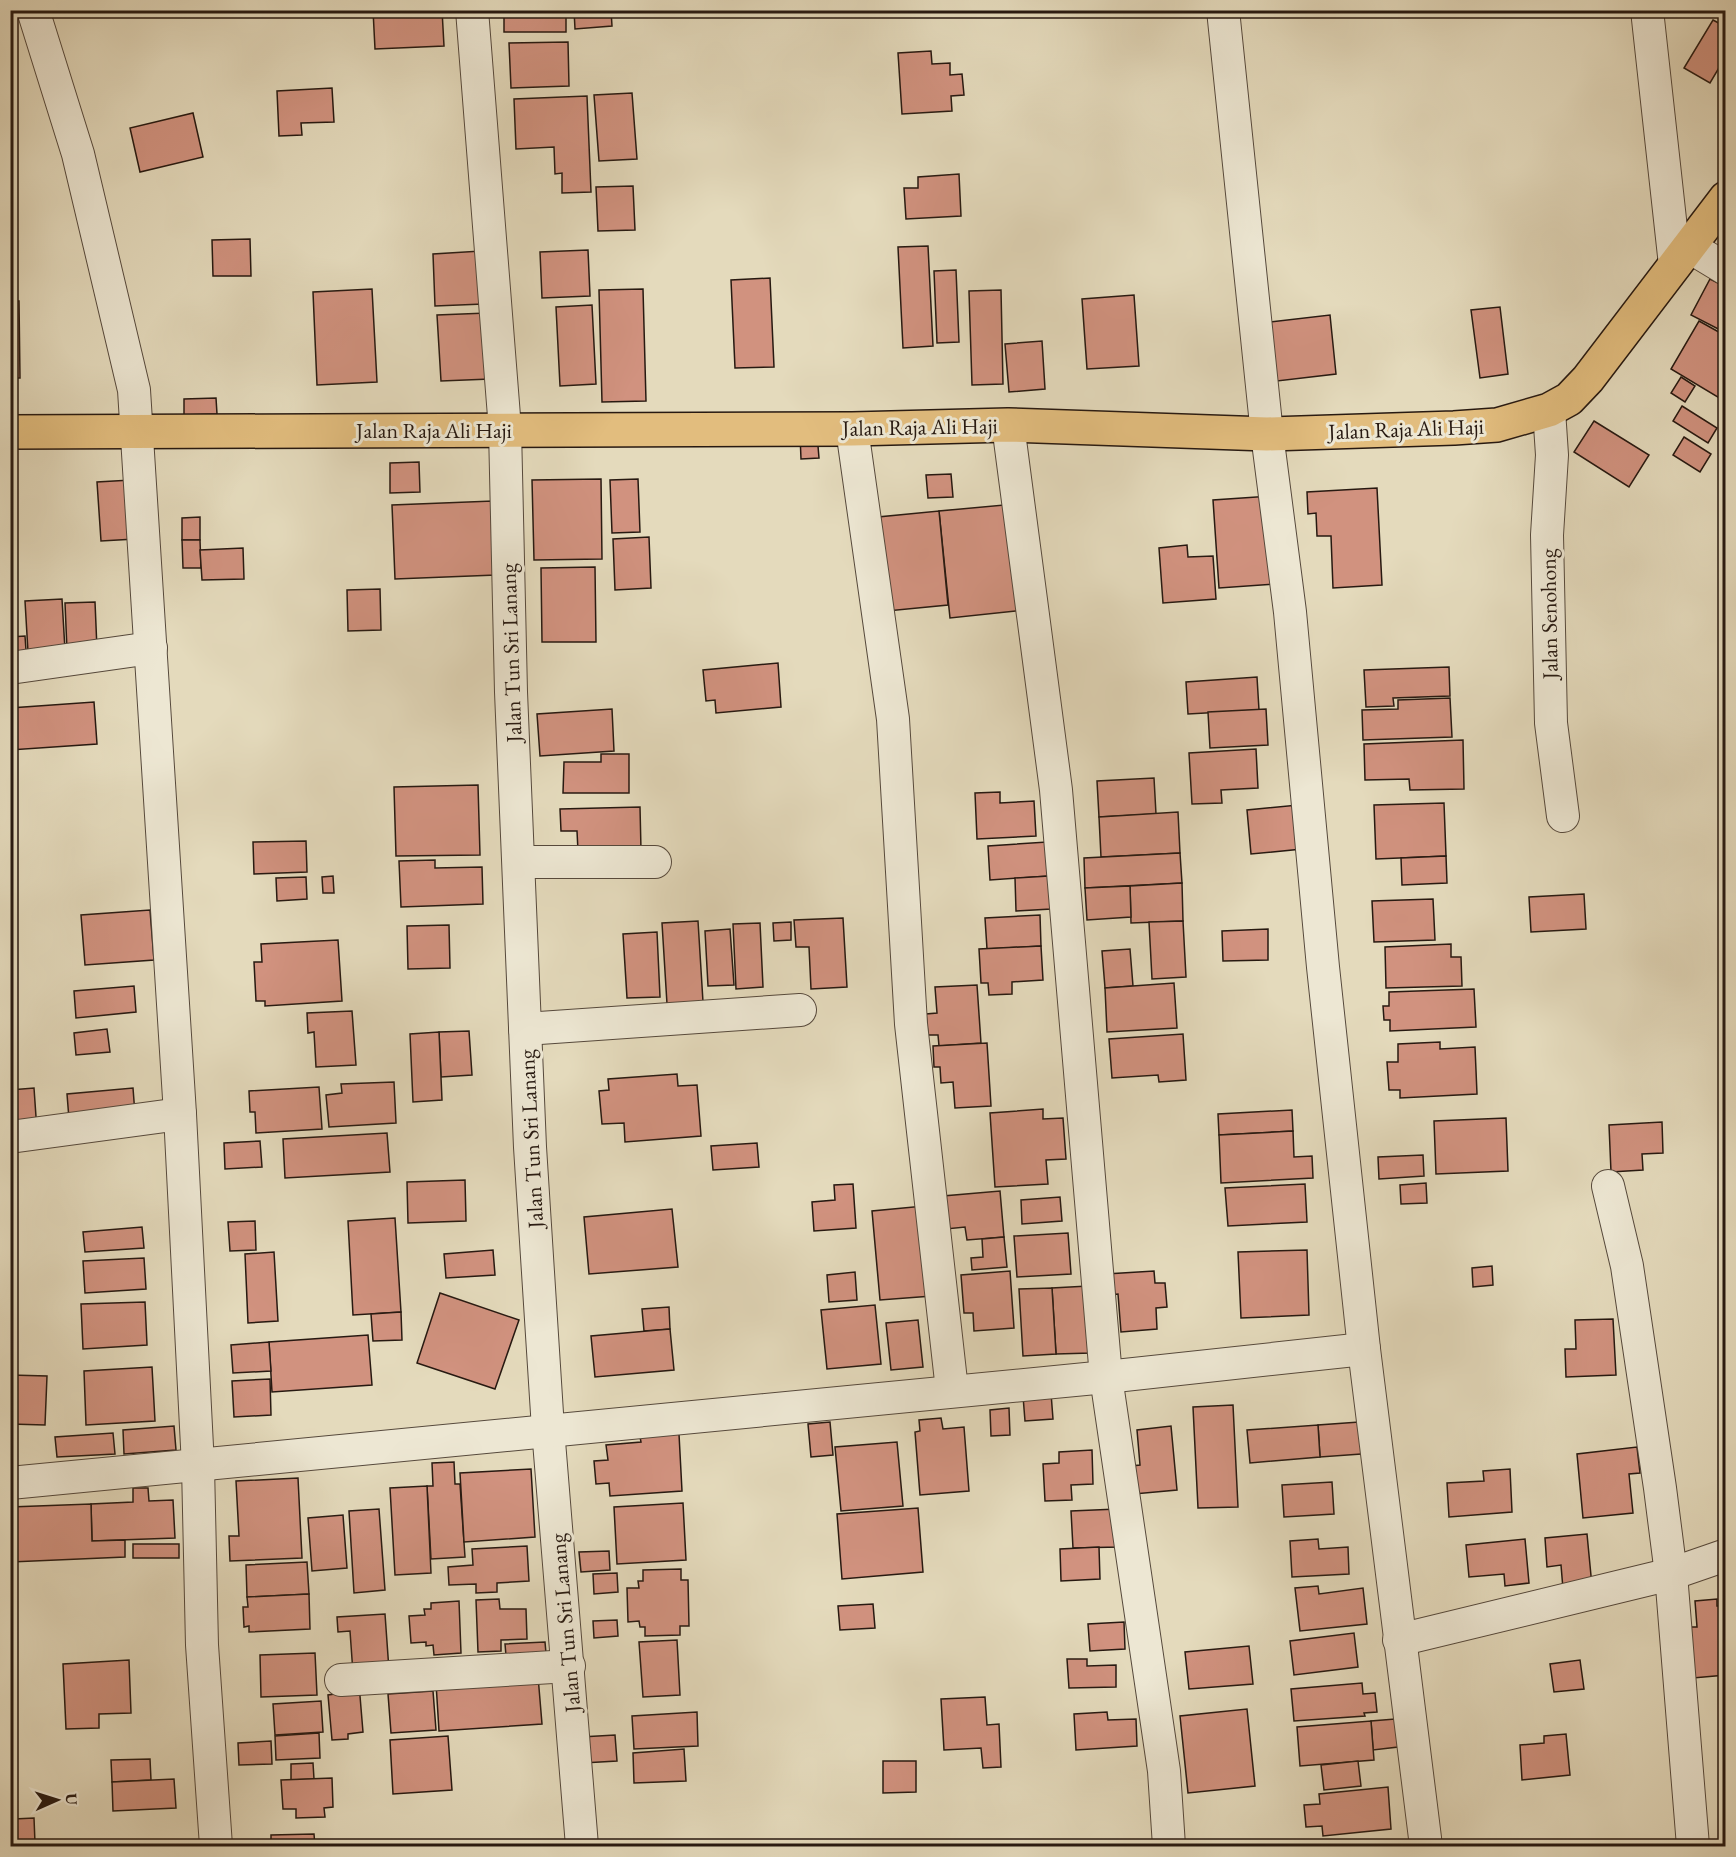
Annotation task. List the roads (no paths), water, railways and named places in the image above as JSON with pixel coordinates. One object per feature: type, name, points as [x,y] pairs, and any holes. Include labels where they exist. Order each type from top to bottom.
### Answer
[{"type":"main road","name":"Jalan Raja Ali Haji","points":[[10,432],[852,429],[1008,425],[1267,434],[1497,425],[1549,410],[1569,399],[1588,379],[1725,198]]},
{"type":"street","points":[[33,10],[78,154],[134,390],[157,431],[151,648],[180,1114],[198,1466],[202,1645],[216,1846]]},
{"type":"street","name":"Jalan Tun Sri Lanang","points":[[472,10],[505,429],[525,1029],[548,1429],[582,1846]]},
{"type":"street","points":[[1223,10],[1267,434],[1290,612],[1323,967],[1364,1349],[1426,1846]]},
{"type":"street","points":[[1647,10],[1682,256],[1725,269]]},
{"type":"street","name":"Jalan Senohong","points":[[1549,410],[1552,455],[1547,536],[1551,723],[1563,816]]},
{"type":"street","points":[[1008,425],[1056,790],[1106,1377],[1164,1771],[1169,1846]]},
{"type":"street","points":[[852,429],[893,719],[911,1024],[952,1390]]},
{"type":"street","points":[[10,668],[151,648]]},
{"type":"street","points":[[519,862],[655,862]]},
{"type":"street","points":[[525,1029],[800,1010]]},
{"type":"street","points":[[10,1137],[180,1114]]},
{"type":"street","points":[[1608,1186],[1626,1266],[1671,1574],[1693,1846]]},
{"type":"street","points":[[10,1482],[198,1466],[548,1429],[1106,1377],[1364,1349]]},
{"type":"street","points":[[1399,1640],[1671,1574],[1725,1555]]},
{"type":"street","points":[[341,1680],[569,1666]]}]
